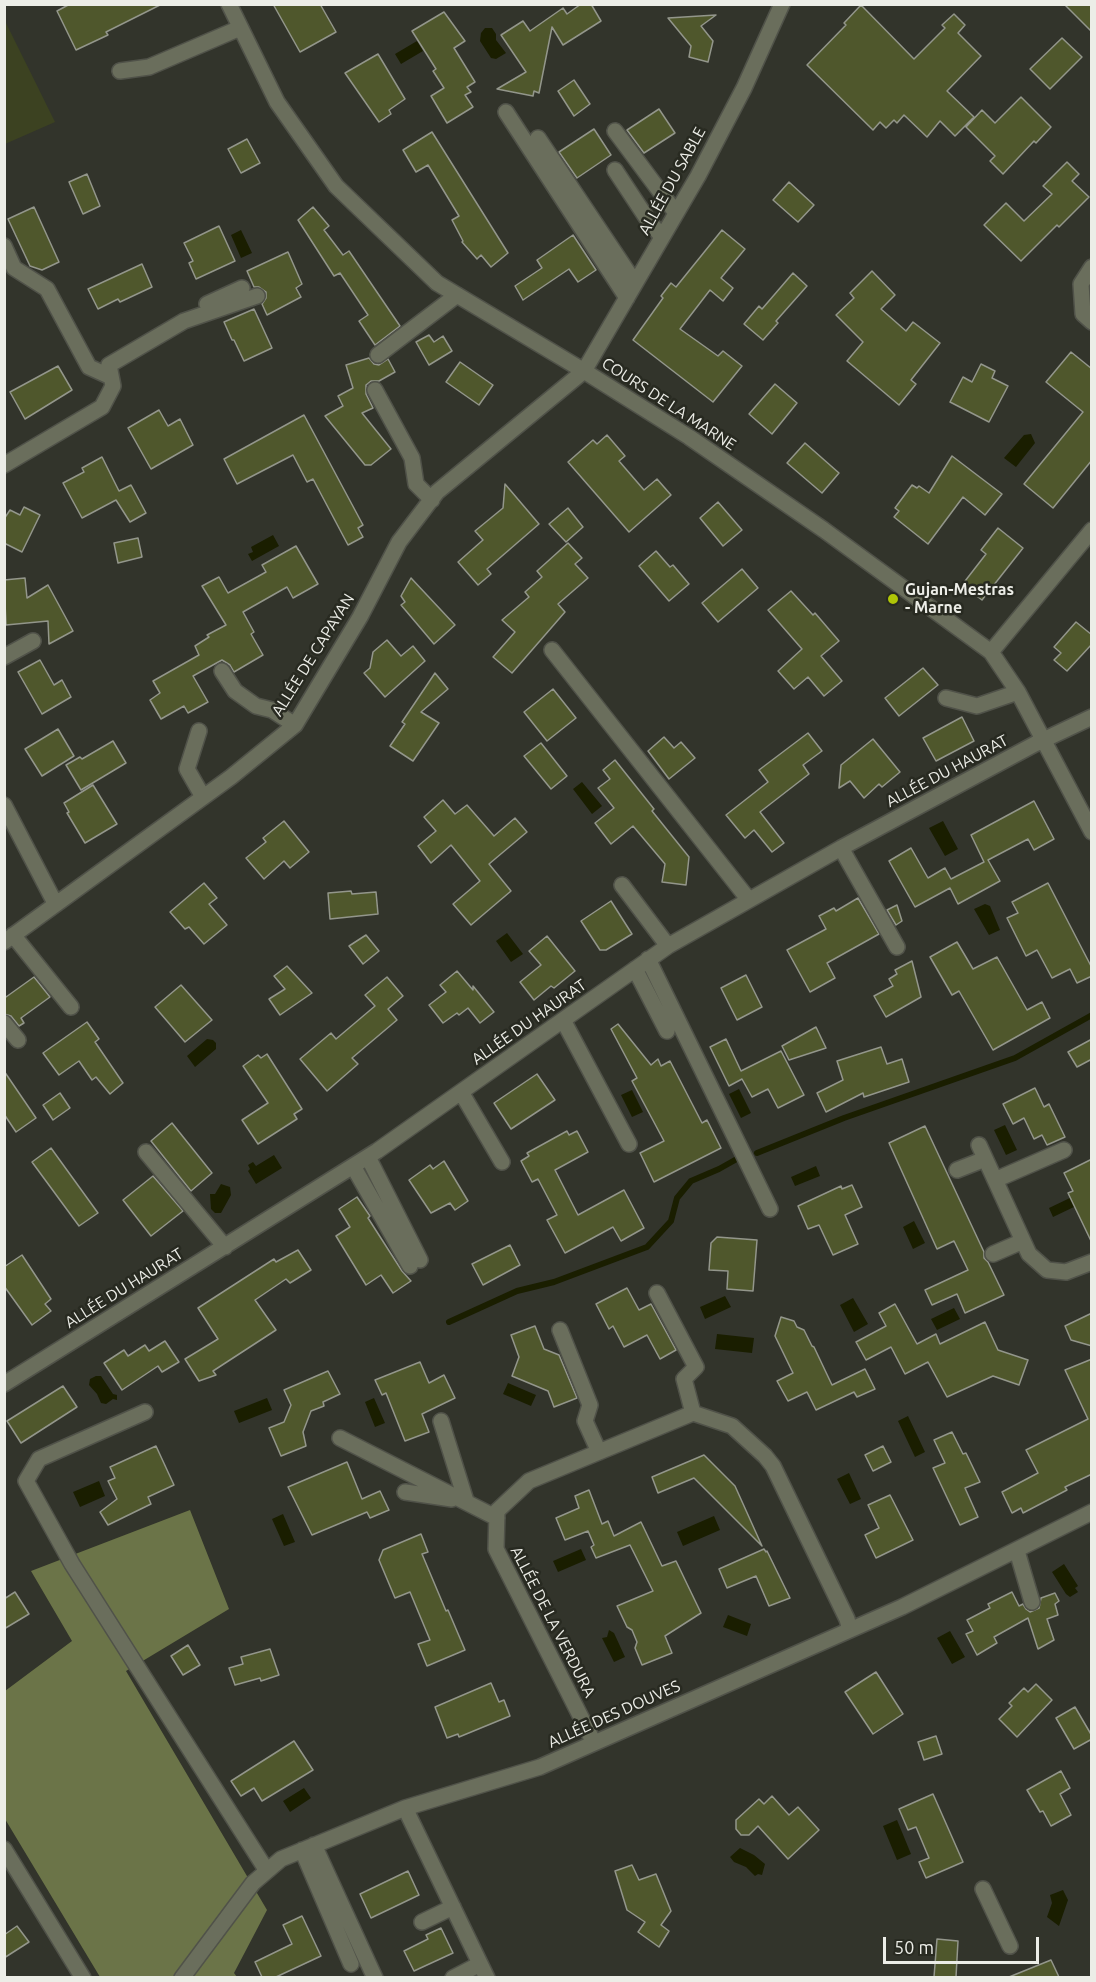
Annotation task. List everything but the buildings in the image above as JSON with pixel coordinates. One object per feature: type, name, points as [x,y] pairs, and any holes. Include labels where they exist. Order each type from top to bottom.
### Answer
[{"type":"street","name":"COURS DE LA MARNE","points":[[229,4],[277,102],[336,186],[437,283],[584,371],[733,466],[991,652],[1018,692],[1045,739],[1092,832]]},
{"type":"street","name":"ALLÉE DU SABLE","points":[[584,371],[698,176],[744,88],[782,4]]},
{"type":"street","points":[[120,71],[149,67],[240,28]]},
{"type":"street","points":[[506,112],[627,298]]},
{"type":"street","points":[[615,131],[676,213]]},
{"type":"street","points":[[538,138],[635,283]]},
{"type":"street","points":[[615,171],[662,237]]},
{"type":"street","points":[[4,246],[14,268],[47,288],[89,367],[111,377]]},
{"type":"street","points":[[1092,267],[1081,284],[1083,314],[1092,322]]},
{"type":"street","points":[[184,321],[191,311],[242,288]]},
{"type":"street","points":[[378,355],[457,295]]},
{"type":"street","points":[[4,465],[102,407],[113,386],[109,365],[184,321],[257,296]]},
{"type":"street","name":"ALLÉE DE CAPAYAN","points":[[9,938],[231,777],[296,725],[360,617],[399,543],[437,492],[584,371]]},
{"type":"street","points":[[375,390],[412,458],[417,484],[432,500]]},
{"type":"street","points":[[991,652],[1092,530]]},
{"type":"street","points":[[4,657],[33,641]]},
{"type":"street","points":[[552,650],[749,900]]},
{"type":"street","points":[[222,671],[235,691],[256,706],[272,710],[296,725]]},
{"type":"street","points":[[946,698],[977,706],[1018,692]]},
{"type":"street","name":"ALLÉE DU HAURAT","points":[[4,1384],[368,1157],[668,946],[841,848],[1045,739],[1092,717]]},
{"type":"street","points":[[199,731],[187,769],[203,796]]},
{"type":"street","points":[[6,811],[55,903]]},
{"type":"street","points":[[841,848],[897,947]]},
{"type":"street","points":[[622,885],[668,946]]},
{"type":"street","points":[[9,938],[71,1007]]},
{"type":"street","points":[[648,959],[770,1209]]},
{"type":"street","points":[[635,969],[667,1031]]},
{"type":"street","points":[[563,1020],[629,1144]]},
{"type":"street","points":[[4,1023],[18,1040]]},
{"type":"street","points":[[461,1092],[502,1162]]},
{"type":"street","points":[[995,1180],[1064,1150]]},
{"type":"street","points":[[146,1152],[225,1246]]},
{"type":"street","points":[[957,1170],[982,1152],[1029,1254],[1047,1269],[1066,1272],[1092,1262]]},
{"type":"street","points":[[353,1166],[415,1263],[368,1157]]},
{"type":"street","points":[[993,1254],[1023,1241]]},
{"type":"street","points":[[657,1293],[696,1367],[684,1379],[693,1413]]},
{"type":"street","points":[[560,1329],[590,1406],[585,1421],[599,1452]]},
{"type":"street","points":[[145,1412],[39,1459],[26,1481],[72,1564],[267,1871]]},
{"type":"street","points":[[340,1438],[497,1518],[497,1511],[529,1481],[693,1413],[732,1426],[765,1456],[772,1466],[848,1619],[850,1630]]},
{"type":"street","points":[[441,1421],[466,1502]]},
{"type":"street","points":[[405,1492],[466,1502]]},
{"type":"street","name":"ALLÉE DES DOUVES","points":[[182,1977],[253,1883],[281,1859],[405,1808],[540,1767],[903,1607],[1091,1513]]},
{"type":"street","name":"ALLÉE DE LA VERDURA","points":[[497,1518],[496,1549],[594,1743]]},
{"type":"street","points":[[1017,1551],[1032,1602]]},
{"type":"street","points":[[405,1808],[484,1971],[453,1977]]},
{"type":"street","points":[[308,1848],[351,1964]]},
{"type":"street","points":[[308,1848],[375,1977]]},
{"type":"street","points":[[4,1850],[83,1977]]},
{"type":"street","points":[[983,1889],[1010,1946]]},
{"type":"street","points":[[422,1922],[453,1907]]},
{"type":"shaded area","points":[[4,19],[55,122],[5,144],[4,144]]},
{"type":"shaded area","points":[[485,28],[492,28],[496,34],[496,40],[506,53],[496,59],[491,58],[480,41],[481,33]]},
{"type":"shaded area","points":[[417,41],[423,51],[401,64],[395,54]]},
{"type":"shaded area","points":[[241,230],[252,253],[241,258],[231,235]]},
{"type":"shaded area","points":[[1031,434],[1035,443],[1016,467],[1004,458],[1024,435]]},
{"type":"shaded area","points":[[273,535],[279,546],[252,561],[248,554],[253,552],[251,547]]},
{"type":"shaded area","points":[[582,782],[602,806],[592,814],[573,789]]},
{"type":"shaded area","points":[[943,821],[958,849],[945,856],[929,828]]},
{"type":"shaded area","points":[[985,904],[990,906],[1000,930],[989,935],[974,909]]},
{"type":"shaded area","points":[[507,933],[523,954],[511,962],[496,941]]},
{"type":"shaded area","points":[[207,1039],[216,1043],[216,1049],[195,1067],[187,1056]]},
{"type":"shaded area","points":[[739,1089],[751,1113],[741,1118],[729,1094]]},
{"type":"shaded area","points":[[632,1090],[643,1112],[632,1117],[621,1095]]},
{"type":"shaded area","points":[[1005,1125],[1017,1150],[1006,1155],[994,1130]]},
{"type":"shaded area","points":[[274,1155],[282,1168],[256,1184],[248,1171],[250,1169],[248,1165],[253,1162],[256,1166]]},
{"type":"shaded area","points":[[816,1166],[820,1176],[795,1186],[791,1177]]},
{"type":"shaded area","points":[[221,1184],[230,1187],[231,1195],[221,1213],[215,1213],[211,1209],[210,1194],[215,1194]]},
{"type":"shaded area","points":[[1072,1197],[1076,1206],[1053,1217],[1049,1208]]},
{"type":"shaded area","points":[[914,1221],[925,1243],[913,1249],[903,1227]]},
{"type":"shaded area","points":[[725,1296],[731,1307],[705,1319],[700,1307]]},
{"type":"shaded area","points":[[853,1298],[868,1324],[854,1332],[840,1305]]},
{"type":"shaded area","points":[[954,1308],[960,1319],[937,1330],[931,1319]]},
{"type":"shaded area","points":[[717,1334],[754,1338],[752,1353],[715,1349]]},
{"type":"shaded area","points":[[101,1376],[113,1394],[117,1395],[117,1400],[113,1399],[106,1404],[101,1403],[89,1385],[90,1379]]},
{"type":"shaded area","points":[[508,1383],[536,1395],[531,1406],[503,1394]]},
{"type":"shaded area","points":[[267,1398],[272,1410],[239,1423],[234,1411]]},
{"type":"shaded area","points":[[374,1398],[385,1423],[375,1427],[365,1402]]},
{"type":"shaded area","points":[[908,1416],[925,1452],[915,1457],[898,1421]]},
{"type":"shaded area","points":[[849,1473],[861,1499],[850,1504],[837,1479]]},
{"type":"shaded area","points":[[99,1481],[105,1496],[80,1507],[73,1492]]},
{"type":"shaded area","points":[[190,1510],[229,1609],[126,1671],[267,1910],[234,1973],[237,1977],[100,1977],[5,1819],[5,1691],[72,1641],[31,1571]]},
{"type":"shaded area","points":[[283,1514],[295,1542],[284,1546],[272,1519]]},
{"type":"shaded area","points":[[714,1516],[720,1530],[683,1546],[677,1532]]},
{"type":"shaded area","points":[[581,1549],[586,1560],[558,1572],[553,1561]]},
{"type":"shaded area","points":[[1064,1564],[1078,1586],[1075,1588],[1078,1592],[1070,1597],[1052,1572]]},
{"type":"shaded area","points":[[728,1615],[751,1624],[747,1636],[723,1627]]},
{"type":"shaded area","points":[[609,1630],[614,1633],[625,1657],[614,1662],[602,1638],[607,1637]]},
{"type":"shaded area","points":[[950,1631],[965,1657],[952,1664],[937,1638]]},
{"type":"shaded area","points":[[304,1788],[311,1798],[290,1812],[283,1801]]},
{"type":"shaded area","points":[[897,1820],[911,1854],[897,1860],[883,1826]]},
{"type":"shaded area","points":[[740,1848],[765,1864],[762,1875],[755,1876],[746,1867],[734,1862],[730,1857]]},
{"type":"shaded area","points":[[1063,1890],[1068,1900],[1059,1926],[1047,1917],[1052,1903],[1050,1895]]},
{"type":"waterway","points":[[757,1153],[844,1118],[1015,1058],[1092,1015]]},
{"type":"waterway","points":[[449,1322],[517,1291],[554,1282],[647,1247],[671,1221],[677,1198],[691,1181],[735,1160]]},
{"type":"place","name":"Gujan-Mestras - Marne","points":[[893,599]]}]
